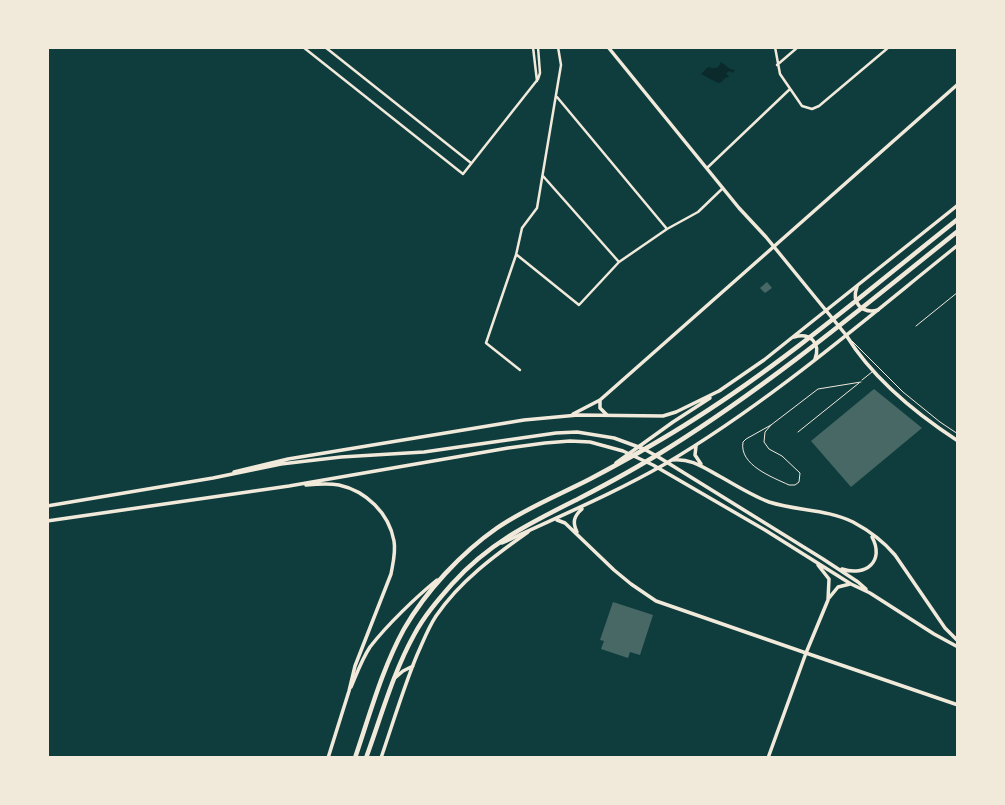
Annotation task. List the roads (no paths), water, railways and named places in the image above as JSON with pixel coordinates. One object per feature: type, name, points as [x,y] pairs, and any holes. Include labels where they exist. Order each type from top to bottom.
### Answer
[{"type":"main road","points":[[608,47],[873,371],[913,408],[958,441]]},
{"type":"main road","points":[[213,478],[300,456],[580,412],[601,400],[958,84]]},
{"type":"main road","points":[[592,478],[792,338],[958,205]]},
{"type":"main road","points":[[355,758],[384,672],[411,618],[445,575],[474,545],[528,510],[592,478],[696,418],[776,362],[958,219]]},
{"type":"main road","points":[[367,756],[410,643],[425,618],[453,583],[482,554],[522,527],[658,455],[700,428],[782,369],[958,231]]},
{"type":"main road","points":[[482,554],[631,483],[698,443],[811,363],[958,244]]},
{"type":"main road","points":[[858,285],[855,294],[857,304],[868,311],[878,309]]},
{"type":"main road","points":[[792,338],[804,335],[815,342],[816,358],[811,363]]},
{"type":"main road","points":[[564,416],[663,416],[721,390]]},
{"type":"main road","points":[[601,400],[600,408],[609,416]]},
{"type":"main road","points":[[47,506],[309,460],[424,452],[556,433],[597,435],[644,449],[858,582],[870,593]]},
{"type":"main road","points":[[47,521],[289,486],[508,448],[558,442],[590,442],[636,456],[765,530],[958,647]]},
{"type":"main road","points":[[698,443],[695,455],[702,465]]},
{"type":"main road","points":[[671,460],[691,460],[734,485],[769,501],[855,523],[895,555],[945,628],[958,641]]},
{"type":"main road","points":[[289,486],[324,483],[354,489],[375,504],[391,529],[394,551],[391,574],[355,666],[328,758]]},
{"type":"main road","points":[[580,537],[575,527],[575,518],[589,504]]},
{"type":"main road","points":[[549,522],[561,520],[625,580],[656,601],[958,705]]},
{"type":"main road","points":[[381,758],[413,666],[431,625],[454,593],[489,560],[528,532]]},
{"type":"main road","points":[[834,567],[853,572],[867,568],[873,562],[877,551],[871,535]]},
{"type":"main road","points":[[813,560],[829,579],[828,600]]},
{"type":"main road","points":[[349,691],[370,648],[426,589],[445,575]]},
{"type":"main road","points":[[768,758],[828,600],[838,587],[851,583]]},
{"type":"main road","points":[[395,678],[413,666]]},
{"type":"street","points":[[303,47],[463,174],[537,81],[540,73],[535,47]]},
{"type":"street","points":[[326,47],[471,163]]},
{"type":"street","points":[[520,370],[486,343],[516,255],[522,228],[537,208],[561,65],[558,47]]},
{"type":"street","points":[[775,47],[780,74],[802,106],[812,109],[889,47]]},
{"type":"street","points":[[777,65],[798,47]]},
{"type":"street","points":[[707,169],[790,89]]},
{"type":"street","points":[[556,96],[667,229]]},
{"type":"street","points":[[543,176],[619,262]]},
{"type":"street","points":[[516,255],[579,305],[619,262],[667,229],[698,212],[723,188]]},
{"type":"lane","points":[[846,335],[917,404],[958,434]]},
{"type":"lane","points":[[798,432],[877,367]]},
{"type":"lane","points":[[771,425],[765,432],[764,442],[800,473],[796,485],[789,485],[772,477],[750,463],[743,454],[742,447],[746,439],[771,425],[818,389],[861,382]]},
{"type":"water","points":[[721,62],[735,70],[733,73],[726,73],[729,77],[722,82],[718,83],[701,74],[708,67],[717,67]]}]
